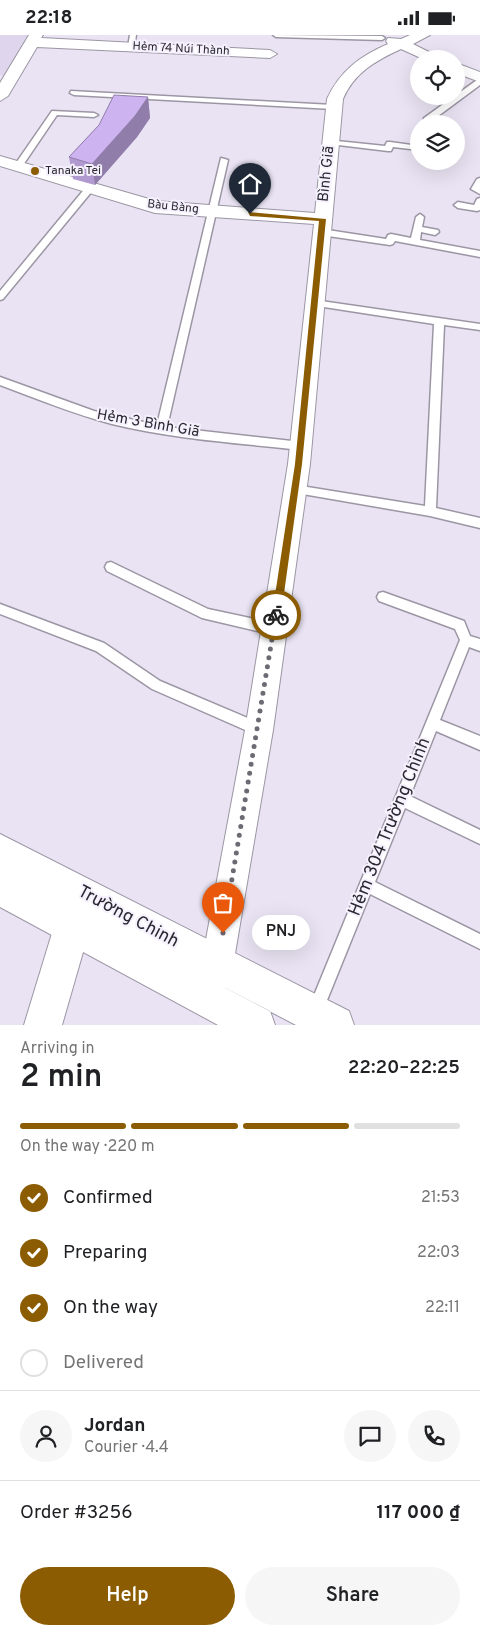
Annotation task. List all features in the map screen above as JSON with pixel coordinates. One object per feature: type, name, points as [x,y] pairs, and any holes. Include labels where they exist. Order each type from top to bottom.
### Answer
[{"type":"main road","name":"Trường Chinh","points":[[0,851],[77,910],[211,1001],[256,1025]]},
{"type":"main road","name":"Trường Chinh","points":[[0,888],[77,910],[218,963],[325,1019]]},
{"type":"main road","points":[[43,1025],[77,910]]},
{"type":"street","name":"Bình Giã","points":[[211,1001],[259,730],[295,489],[333,107],[337,91],[348,77],[387,42],[423,35]]},
{"type":"street","points":[[0,96],[4,82],[34,38]]},
{"type":"street","name":"Hẻm 74 Núi Thành","points":[[34,38],[132,41],[270,53]]},
{"type":"street","points":[[387,42],[410,50]]},
{"type":"street","points":[[465,71],[480,77]]},
{"type":"street","name":"Bàu Bàng","points":[[0,161],[151,206],[214,211],[322,225]]},
{"type":"lane","points":[[276,35],[387,42]]},
{"type":"lane","points":[[434,115],[480,82]]},
{"type":"lane","points":[[74,93],[333,107]]},
{"type":"lane","points":[[18,166],[55,113],[94,115]]},
{"type":"lane","points":[[330,142],[388,149],[390,144],[410,147]]},
{"type":"lane","points":[[161,430],[214,211],[224,161]]},
{"type":"lane","points":[[480,181],[475,189],[480,191]]},
{"type":"lane","points":[[0,297],[90,188]]},
{"type":"lane","points":[[458,205],[477,208],[480,201]]},
{"type":"lane","points":[[415,242],[420,217]]},
{"type":"lane","points":[[322,225],[390,242],[391,237],[480,254]]},
{"type":"lane","points":[[418,229],[435,232]]},
{"type":"lane","points":[[314,303],[480,327]]},
{"type":"lane","points":[[430,511],[439,321]]},
{"type":"lane","name":"Hẻm 3 Bình Giã","points":[[0,381],[97,416],[161,430],[300,446]]},
{"type":"lane","points":[[295,489],[430,511],[480,523]]},
{"type":"lane","points":[[110,567],[206,614],[274,629]]},
{"type":"lane","points":[[383,597],[460,625],[466,640],[480,645]]},
{"type":"lane","points":[[2,609],[100,647],[156,685],[259,730]]},
{"type":"lane","name":"Hẻm 304 Trường Chinh","points":[[325,1019],[367,885],[466,640]]},
{"type":"lane","points":[[432,723],[480,743]]},
{"type":"lane","points":[[401,799],[480,837]]},
{"type":"lane","points":[[367,885],[480,942]]},
{"type":"shaded area","points":[[0,35],[28,35],[4,76],[0,75]]},
{"type":"building","points":[[114,95],[148,97],[135,116],[92,164],[69,157],[99,125]]},
{"type":"way so far","points":[[223,933],[259,730],[276,615]]},
{"type":"place","name":"Tanaka Tei","points":[[35,171]]},
{"type":"place","name":"PNJ","points":[[223,933]]},
{"type":"route","points":[[250,214],[323,219],[298,464],[276,615]]}]
